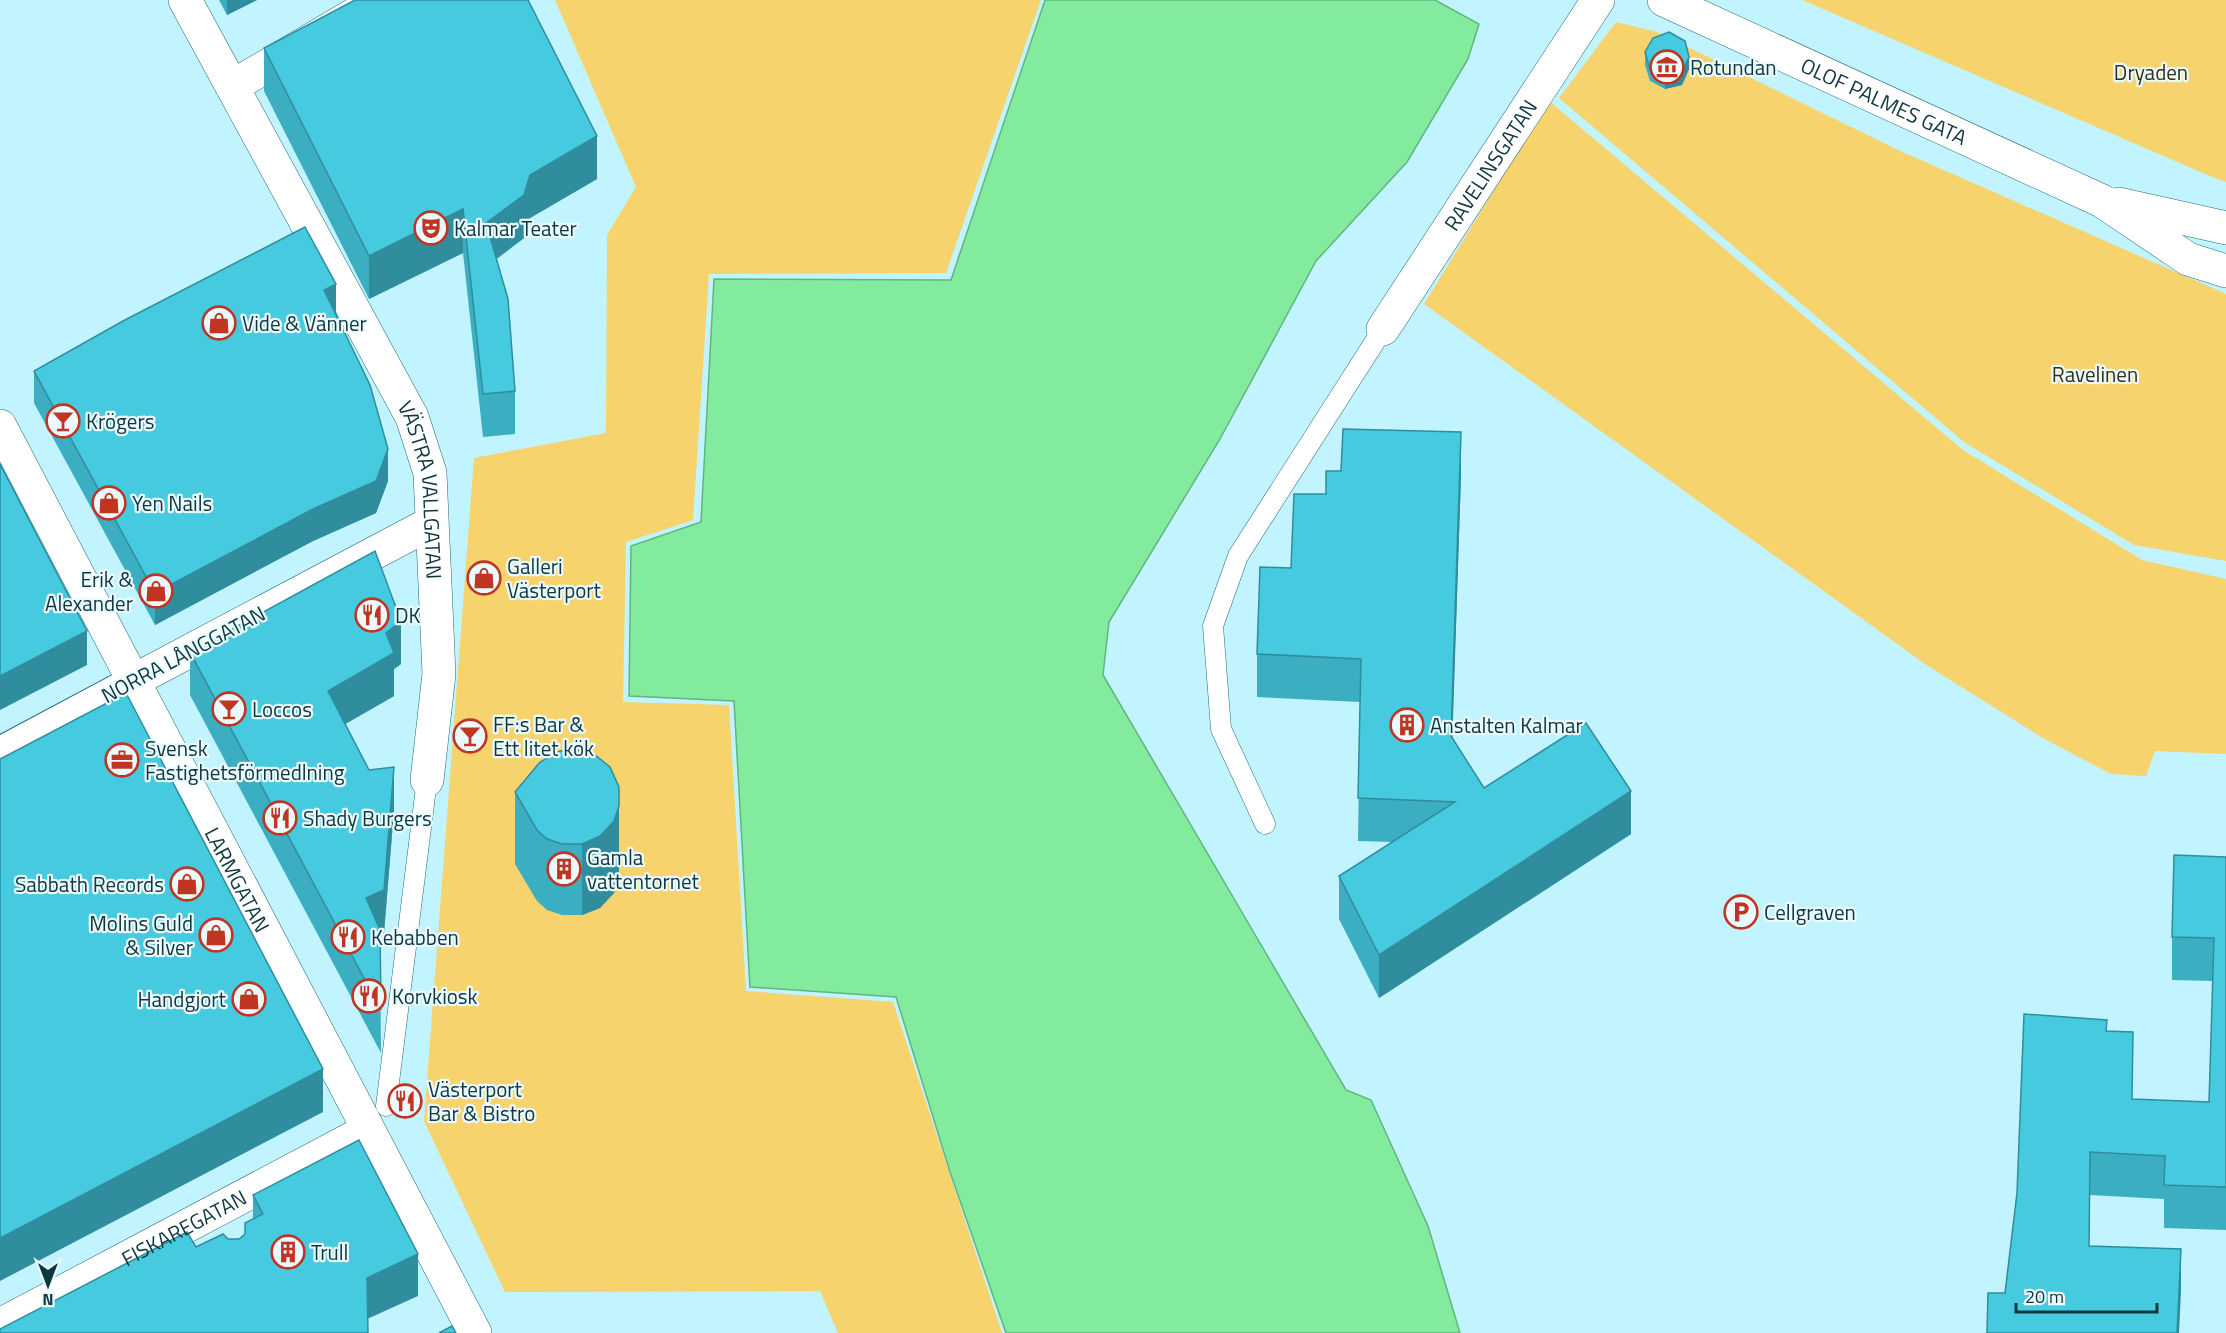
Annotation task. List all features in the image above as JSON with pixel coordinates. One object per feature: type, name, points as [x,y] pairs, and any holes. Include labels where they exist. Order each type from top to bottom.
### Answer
[{"type":"street","name":"VÄSTRA VALLGATAN","points":[[185,0],[412,417],[430,473],[439,674],[427,780]]},
{"type":"street","points":[[233,86],[379,0]]},
{"type":"street","name":"RAVELINSGATAN","points":[[1383,330],[1598,0]]},
{"type":"street","name":"OLOF PALMES GATA","points":[[1664,0],[2102,201],[2188,259],[2226,271]]},
{"type":"street","name":"OLOF PALMES GATA","points":[[2102,201],[2226,228]]},
{"type":"street","name":"LARMGATAN","points":[[0,426],[133,681],[377,1118],[475,1333]]},
{"type":"street","name":"NORRA LÅNGGATAN","points":[[0,752],[431,524]]},
{"type":"street","name":"FISKAREGATAN","points":[[0,1326],[209,1226],[377,1118]]},
{"type":"lane","points":[[1265,824],[1221,729],[1213,626],[1238,556],[1383,330]]},
{"type":"lane","name":"VÄSTRA VALLGATAN","points":[[377,1118],[427,780]]},
{"type":"green space","points":[[555,0],[1041,0],[946,273],[709,274],[693,520],[626,542],[623,702],[729,705],[746,991],[893,1002],[1002,1333],[838,1333],[820,1291],[505,1292],[424,1121],[474,458],[606,433],[607,235],[636,187]]},
{"type":"green space","name":"Dryaden","points":[[1802,0],[2226,0],[2226,182],[2210,176]]},
{"type":"green space","name":"Ravelinen","points":[[1616,22],[1657,32],[1898,150],[2226,294],[2226,561],[2134,545],[1964,442],[1559,98]]},
{"type":"green space","points":[[1549,101],[1963,450],[2142,560],[2226,579],[2226,754],[2155,751],[2146,776],[2111,774],[2041,737],[1928,666],[1424,304]]},
{"type":"shaded area","points":[[1045,0],[1435,0],[1479,24],[1468,59],[1407,162],[1316,261],[1220,439],[1109,622],[1103,675],[1346,1090],[1371,1100],[1428,1226],[1460,1333],[1006,1333],[950,1172],[896,997],[750,987],[734,701],[629,696],[631,546],[701,522],[714,279],[951,280]]},
{"type":"building","name":"Kalmar Teater","points":[[355,0],[528,0],[597,136],[530,175],[524,195],[486,223],[508,299],[515,391],[483,394],[463,209],[369,256],[264,48]]},
{"type":"building","points":[[1669,32],[1685,41],[1689,57],[1682,72],[1665,77],[1650,69],[1645,52],[1653,38]]},
{"type":"building","points":[[305,227],[336,284],[324,290],[370,385],[388,449],[376,481],[313,509],[155,593],[34,371],[123,321]]},
{"type":"building","name":"Anstalten Kalmar","points":[[1343,429],[1461,432],[1451,736],[1484,788],[1586,723],[1631,791],[1379,955],[1339,876],[1455,802],[1358,798],[1361,659],[1257,654],[1260,567],[1291,568],[1294,494],[1326,494],[1326,471],[1341,471]]},
{"type":"building","points":[[0,464],[87,631],[0,676]]},
{"type":"building","points":[[375,551],[401,621],[386,633],[394,653],[328,691],[369,770],[394,767],[384,890],[366,898],[380,930],[381,1010],[190,652]]},
{"type":"building","points":[[126,693],[323,1069],[0,1238],[0,759]]},
{"type":"building","points":[[579,750],[595,755],[610,767],[619,787],[619,806],[614,821],[600,836],[582,844],[562,844],[547,839],[537,830],[515,792],[540,762],[560,751]]},
{"type":"building","points":[[2174,855],[2226,857],[2226,1187],[2164,1185],[2165,1156],[2090,1152],[2089,1246],[2181,1249],[2177,1333],[1987,1333],[1988,1293],[2005,1293],[2017,1193],[2024,1014],[2107,1020],[2106,1031],[2133,1032],[2132,1099],[2209,1102],[2214,938],[2172,937]]},
{"type":"building","points":[[359,1140],[418,1254],[367,1278],[368,1333],[0,1333],[0,1329],[187,1232],[196,1247],[223,1234],[228,1239],[239,1239],[245,1234],[245,1223],[263,1214],[253,1195]]},
{"type":"building","points":[[452,1326],[456,1333],[439,1333]]},
{"type":"place","name":"Rotundan","points":[[1667,67]]},
{"type":"place","name":"Kalmar Teater","points":[[431,228]]},
{"type":"place","name":"Vide & Vänner","points":[[219,323]]},
{"type":"place","name":"Krögers","points":[[63,421]]},
{"type":"place","name":"Yen Nails","points":[[109,503]]},
{"type":"place","name":"Galleri Västerport","points":[[484,578]]},
{"type":"place","name":"Erik & Alexander","points":[[156,591]]},
{"type":"place","name":"DK","points":[[372,615]]},
{"type":"place","name":"Loccos","points":[[229,709]]},
{"type":"place","name":"Anstalten Kalmar","points":[[1407,725]]},
{"type":"place","name":"FF:s Bar & Ett litet kök","points":[[470,736]]},
{"type":"place","name":"Svensk Fastighetsförmedlning","points":[[122,760]]},
{"type":"place","name":"Shady Burgers","points":[[280,818]]},
{"type":"place","name":"Gamla vattentornet","points":[[564,869]]},
{"type":"place","name":"Sabbath Records","points":[[187,884]]},
{"type":"place","name":"Cellgraven","points":[[1741,912]]},
{"type":"place","name":"Molins Guld & Silver","points":[[216,935]]},
{"type":"place","name":"Kebabben","points":[[348,937]]},
{"type":"place","name":"Korvkiosk","points":[[369,996]]},
{"type":"place","name":"Handgjort","points":[[249,999]]},
{"type":"place","name":"Västerport Bar & Bistro","points":[[405,1101]]},
{"type":"place","name":"Trull","points":[[288,1252]]}]
